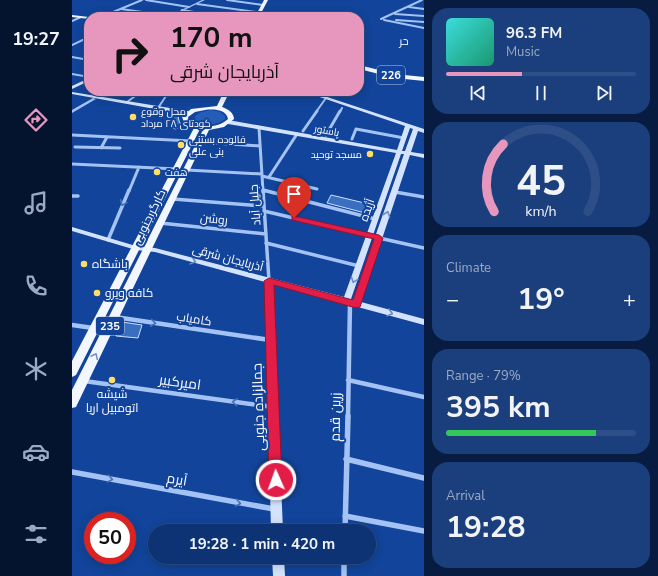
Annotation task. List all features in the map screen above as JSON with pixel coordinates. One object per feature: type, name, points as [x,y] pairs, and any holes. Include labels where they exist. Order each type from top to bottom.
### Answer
[{"type":"main road","points":[[261,12],[266,0]]},
{"type":"main road","points":[[262,12],[270,0]]},
{"type":"main road","points":[[72,16],[84,17]]},
{"type":"main road","name":"226","points":[[364,65],[398,74],[424,76]]},
{"type":"main road","name":"226","points":[[364,68],[399,77],[424,80]]},
{"type":"main road","points":[[72,88],[84,81]]},
{"type":"main road","points":[[72,94],[187,114],[199,108],[215,108],[229,113],[229,120],[221,126],[207,128],[198,127],[187,123],[185,120],[187,114]]},
{"type":"main road","points":[[215,108],[219,96]]},
{"type":"main road","points":[[215,108],[223,96]]},
{"type":"main road","points":[[320,96],[424,131]]},
{"type":"main road","points":[[96,98],[127,102],[187,114]]},
{"type":"main road","name":"پاستور","points":[[229,120],[259,128],[296,134],[326,135],[352,139],[388,148]]},
{"type":"main road","name":"پاستور","points":[[229,120],[303,131],[316,135],[400,149],[424,156]]},
{"type":"main road","name":"آژیده","points":[[351,303],[359,266],[408,126]]},
{"type":"main road","name":"کارگر جنوبی","points":[[72,372],[198,127]]},
{"type":"main road","name":"کارگر جنوبی","points":[[72,403],[207,128]]},
{"type":"main road","name":"آژیده","points":[[351,303],[379,238],[416,128]]},
{"type":"main road","name":"پاستور","points":[[408,151],[424,152]]},
{"type":"main road","name":"آذربایجان شرقی","points":[[72,229],[136,248],[148,249],[424,322]]},
{"type":"main road","name":"جمالزاده جنوبی","points":[[269,281],[278,524]]},
{"type":"main road","points":[[278,564],[279,576]]},
{"type":"street","points":[[114,12],[142,0]]},
{"type":"street","points":[[146,0],[189,7]]},
{"type":"street","points":[[178,12],[204,0]]},
{"type":"street","points":[[227,0],[263,5]]},
{"type":"street","points":[[381,19],[382,17],[414,1],[422,0]]},
{"type":"street","points":[[381,19],[395,14],[418,1],[424,3]]},
{"type":"street","points":[[196,4],[243,12]]},
{"type":"street","points":[[404,6],[424,9]]},
{"type":"street","points":[[121,9],[142,12]]},
{"type":"street","points":[[182,10],[194,12]]},
{"type":"street","points":[[390,13],[424,16]]},
{"type":"street","points":[[72,21],[81,17]]},
{"type":"street","points":[[381,19],[424,22]]},
{"type":"street","points":[[381,19],[424,28]]},
{"type":"street","points":[[72,44],[84,39]]},
{"type":"street","points":[[72,57],[84,59]]},
{"type":"street","points":[[72,74],[84,77]]},
{"type":"street","points":[[127,102],[135,96]]},
{"type":"street","points":[[158,108],[166,96]]},
{"type":"street","points":[[72,112],[96,98]]},
{"type":"street","points":[[303,131],[326,98]]},
{"type":"street","points":[[326,135],[342,108]]},
{"type":"street","points":[[313,117],[317,118]]},
{"type":"street","name":"جلیل آباد","points":[[259,128],[269,281]]},
{"type":"street","points":[[352,139],[356,129],[404,138]]},
{"type":"street","points":[[269,177],[296,134]]},
{"type":"street","points":[[72,135],[191,141]]},
{"type":"street","points":[[101,148],[107,137]]},
{"type":"street","points":[[200,142],[260,146]]},
{"type":"street","points":[[75,147],[120,148]]},
{"type":"street","points":[[72,164],[177,169]]},
{"type":"street","points":[[108,240],[139,167]]},
{"type":"street","points":[[187,170],[262,175],[317,189]]},
{"type":"street","points":[[263,190],[376,219]]},
{"type":"street","points":[[395,192],[424,197]]},
{"type":"street","points":[[72,196],[78,196]]},
{"type":"street","points":[[173,198],[264,208],[370,236],[424,248]]},
{"type":"street","name":"روشن","points":[[160,223],[266,234]]},
{"type":"street","points":[[266,243],[359,266]]},
{"type":"street","name":"زرین قدم","points":[[345,524],[351,303]]},
{"type":"street","name":"کامیاب","points":[[114,317],[271,340]]},
{"type":"street","points":[[72,325],[95,328]]},
{"type":"street","points":[[348,380],[424,397]]},
{"type":"street","name":"امیرکبیر","points":[[83,381],[273,407]]},
{"type":"street","points":[[346,459],[424,478]]},
{"type":"street","name":"آیرم","points":[[72,472],[277,510]]},
{"type":"street","points":[[345,516],[424,530]]},
{"type":"street","points":[[344,564],[344,576]]},
{"type":"shaded area","points":[[211,110],[220,112],[225,116],[225,119],[214,124],[206,124],[195,120],[195,116],[201,112]]},
{"type":"building","points":[[172,115],[178,116],[182,127],[175,129],[171,126],[170,120]]},
{"type":"building","points":[[331,195],[373,205],[369,214],[327,203]]},
{"type":"building","points":[[122,322],[142,325],[138,338],[116,336]]},
{"type":"place","name":"محل وقوع کودتای ۲۸ مرداد","points":[[133,117]]},
{"type":"place","name":"فالوده بستنی بنی علی","points":[[181,145]]},
{"type":"place","name":"مسجد توحید","points":[[370,154]]},
{"type":"place","name":"هفت","points":[[157,172]]},
{"type":"place","name":"باشگاه","points":[[84,264]]},
{"type":"place","name":"کافه ویرو","points":[[97,293]]},
{"type":"place","name":"شیشه اتومبیل اریا","points":[[112,380]]},
{"type":"district","name":"حر","points":[[404,41]]},
{"type":"route","points":[[276,480],[269,281],[356,304],[379,238],[294,218]]}]
